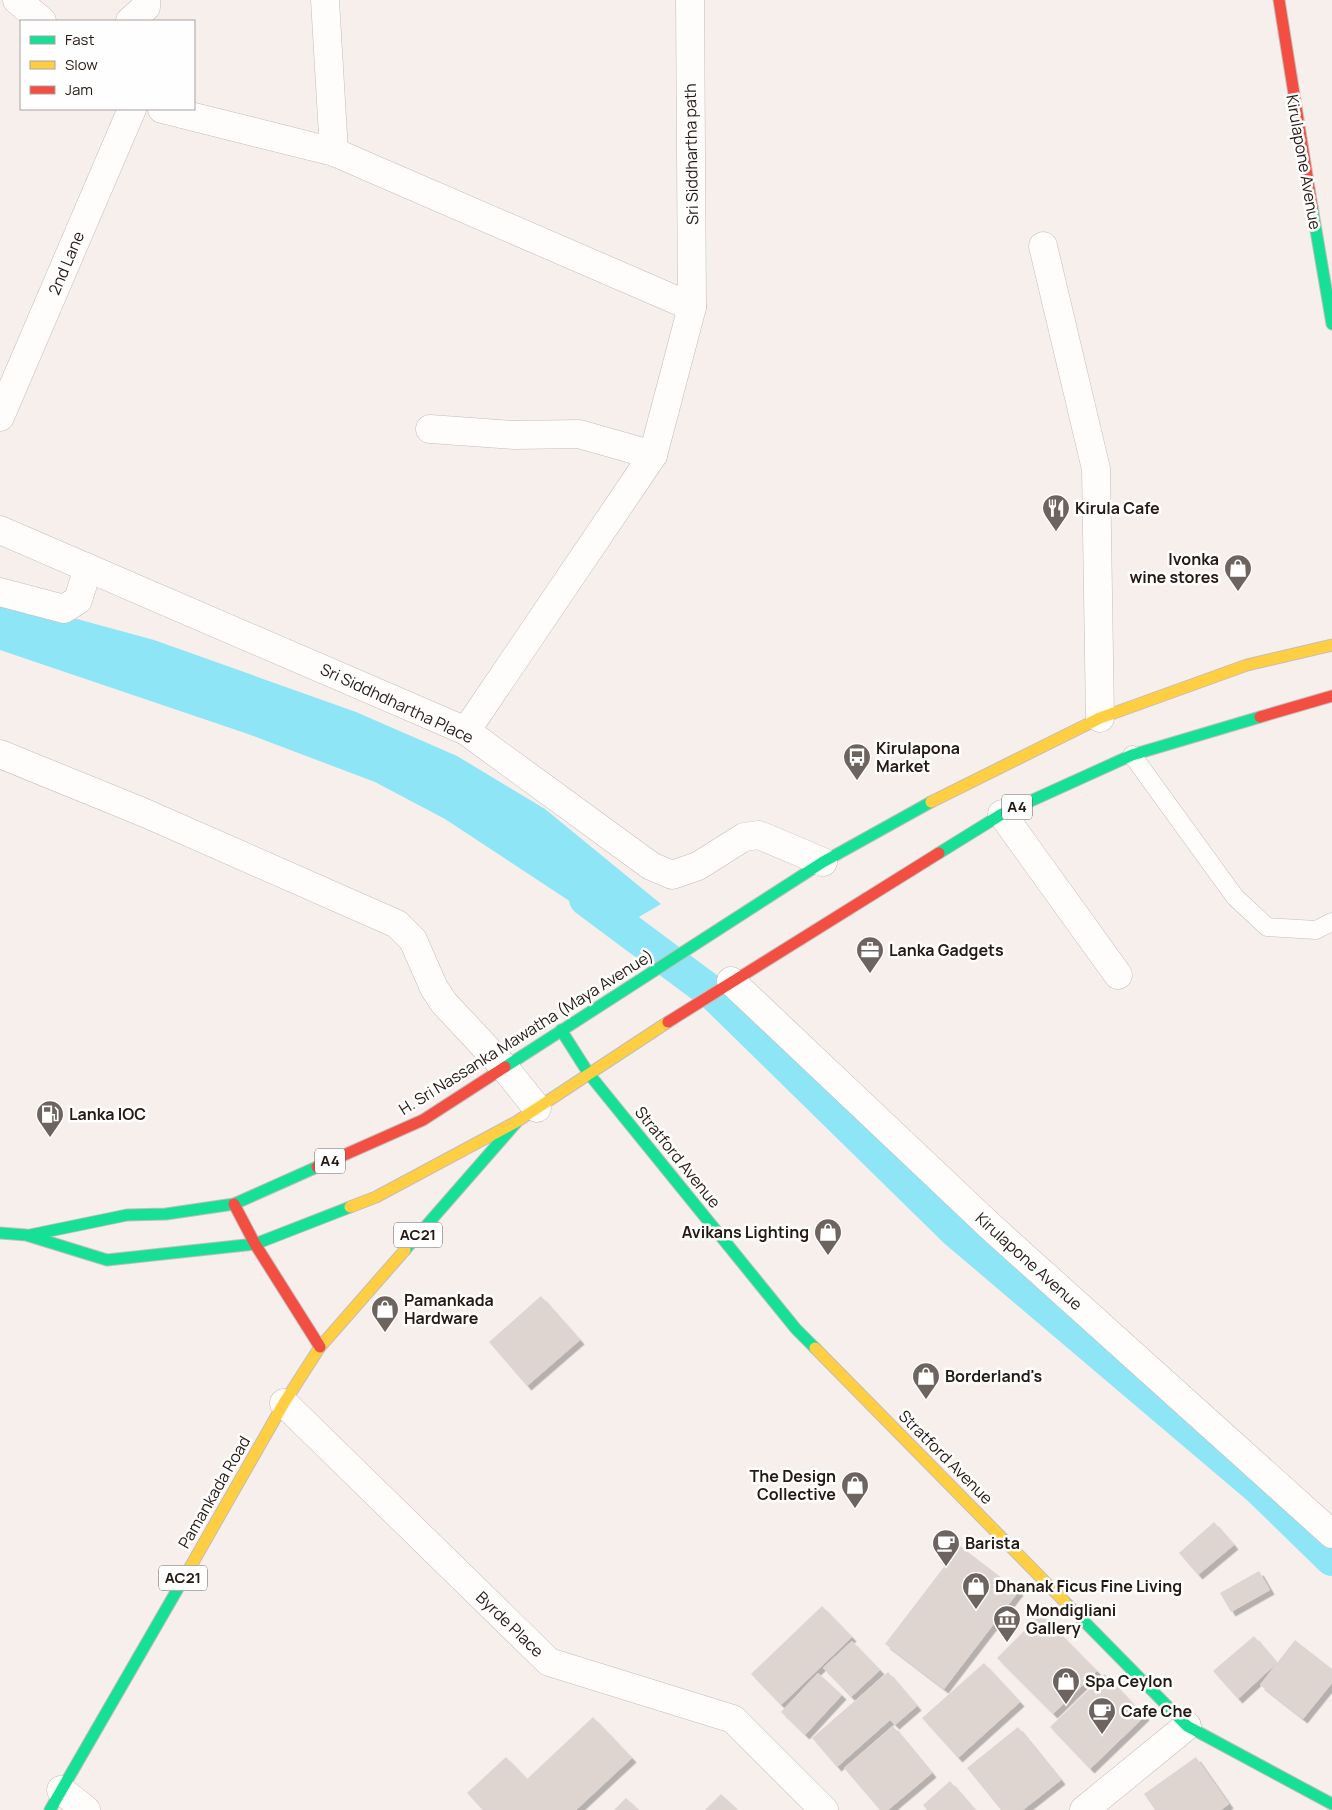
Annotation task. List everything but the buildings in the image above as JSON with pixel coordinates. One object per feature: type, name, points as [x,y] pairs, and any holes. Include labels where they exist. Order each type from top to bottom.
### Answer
[{"type":"main road","name":"Kirulapone Avenue","points":[[1279,0],[1284,41],[1332,324]]},
{"type":"main road","name":"A4","points":[[823,862],[959,786],[1100,718],[1247,665],[1332,646]]},
{"type":"main road","name":"A4","points":[[731,981],[1002,814],[1132,755],[1332,696]]},
{"type":"main road","name":"H. Sri Nassanka Mawatha (Maya Avenue)","points":[[26,1235],[127,1215],[166,1214],[234,1204],[423,1120],[823,862]]},
{"type":"main road","name":"H. Sri Nassanka Mawatha (Maya Avenue)","points":[[0,1233],[26,1235],[107,1260],[255,1244],[376,1197],[527,1115],[668,1025],[731,981]]},
{"type":"main road","name":"Stratford Avenue","points":[[561,1030],[590,1074],[796,1329],[1188,1726],[1332,1804]]},
{"type":"main road","name":"Pamankada Road","points":[[55,1800],[284,1403],[320,1347],[527,1115]]},
{"type":"main road","points":[[234,1204],[255,1244],[320,1347]]},
{"type":"street","points":[[17,0],[41,20]]},
{"type":"street","points":[[131,20],[146,7],[146,0]]},
{"type":"street","points":[[325,0],[334,152]]},
{"type":"street","name":"Sri Siddhartha path","points":[[466,731],[653,455],[692,307],[690,0]]},
{"type":"street","name":"2nd Lane","points":[[0,417],[132,110]]},
{"type":"street","points":[[166,110],[334,152],[692,307]]},
{"type":"street","points":[[1043,246],[1096,469],[1100,718]]},
{"type":"street","points":[[430,429],[514,435],[579,434],[653,455]]},
{"type":"street","name":"Sri Siddhdhartha Place","points":[[0,530],[466,731],[651,866],[672,875],[698,866],[744,837],[759,835],[823,862]]},
{"type":"street","points":[[0,592],[64,609],[78,600],[88,568]]},
{"type":"street","points":[[0,754],[145,813],[397,924],[413,940],[434,988],[444,1003],[504,1067],[527,1115]]},
{"type":"street","points":[[1002,814],[1118,975]]},
{"type":"street","name":"Kirulapone Avenue","points":[[731,981],[991,1227],[1332,1534]]},
{"type":"street","name":"Byrde Place","points":[[284,1403],[549,1662],[733,1719],[824,1810]]},
{"type":"street","points":[[1084,1810],[1188,1726]]},
{"type":"street","points":[[55,1800],[86,1810]]},
{"type":"lane","points":[[1132,755],[1235,897],[1267,927],[1316,930],[1332,922]]},
{"type":"water","points":[[0,598],[154,640],[356,712],[457,756],[545,809],[661,904],[615,931],[445,819],[375,782],[248,734],[0,650]]},
{"type":"waterway","points":[[586,899],[715,995],[956,1231],[1259,1488],[1332,1559]]},
{"type":"traffic: fast","points":[[1312,207],[1332,324]]},
{"type":"traffic: fast","points":[[939,853],[1002,814],[1132,755],[1260,717]]},
{"type":"traffic: fast","points":[[505,1067],[823,862],[931,802]]},
{"type":"traffic: fast","points":[[561,1030],[589,1074],[796,1329],[815,1348]]},
{"type":"traffic: fast","points":[[405,1250],[516,1123]]},
{"type":"traffic: fast","points":[[30,1235],[127,1215],[166,1214],[234,1204],[317,1167]]},
{"type":"traffic: fast","points":[[0,1233],[26,1235],[107,1260],[255,1244],[350,1207]]},
{"type":"traffic: fast","points":[[50,1810],[184,1578]]},
{"type":"traffic: fast","points":[[1066,1603],[1187,1726],[1332,1804]]},
{"type":"traffic: slow","points":[[931,802],[1100,718],[1247,665],[1332,645]]},
{"type":"traffic: slow","points":[[350,1207],[376,1197],[516,1122],[668,1022]]},
{"type":"traffic: slow","points":[[184,1578],[284,1403],[320,1347],[405,1250]]},
{"type":"traffic: slow","points":[[815,1348],[1066,1603]]},
{"type":"traffic: jam","points":[[1279,0],[1312,207]]},
{"type":"traffic: jam","points":[[1260,717],[1332,696]]},
{"type":"traffic: jam","points":[[668,1022],[939,853]]},
{"type":"traffic: jam","points":[[317,1167],[423,1120],[505,1067]]},
{"type":"traffic: jam","points":[[234,1204],[255,1244],[320,1347]]},
{"type":"place","name":"Kirula Cafe","points":[[1056,532]]},
{"type":"place","name":"Ivonka wine stores","points":[[1238,592]]},
{"type":"place","name":"Kirulapona Market","points":[[857,781]]},
{"type":"place","name":"Lanka Gadgets","points":[[870,974]]},
{"type":"place","name":"Lanka IOC","points":[[50,1138]]},
{"type":"place","name":"Avikans Lighting","points":[[828,1256]]},
{"type":"place","name":"Pamankada Hardware","points":[[385,1333]]},
{"type":"place","name":"Borderland's","points":[[926,1400]]},
{"type":"place","name":"The Design Collective","points":[[855,1509]]},
{"type":"place","name":"Barista","points":[[946,1567]]},
{"type":"place","name":"Dhanak Ficus Fine Living","points":[[976,1610]]},
{"type":"place","name":"Mondigliani Gallery","points":[[1007,1643]]},
{"type":"place","name":"Spa Ceylon","points":[[1066,1705]]},
{"type":"place","name":"Cafe Che","points":[[1102,1735]]}]
